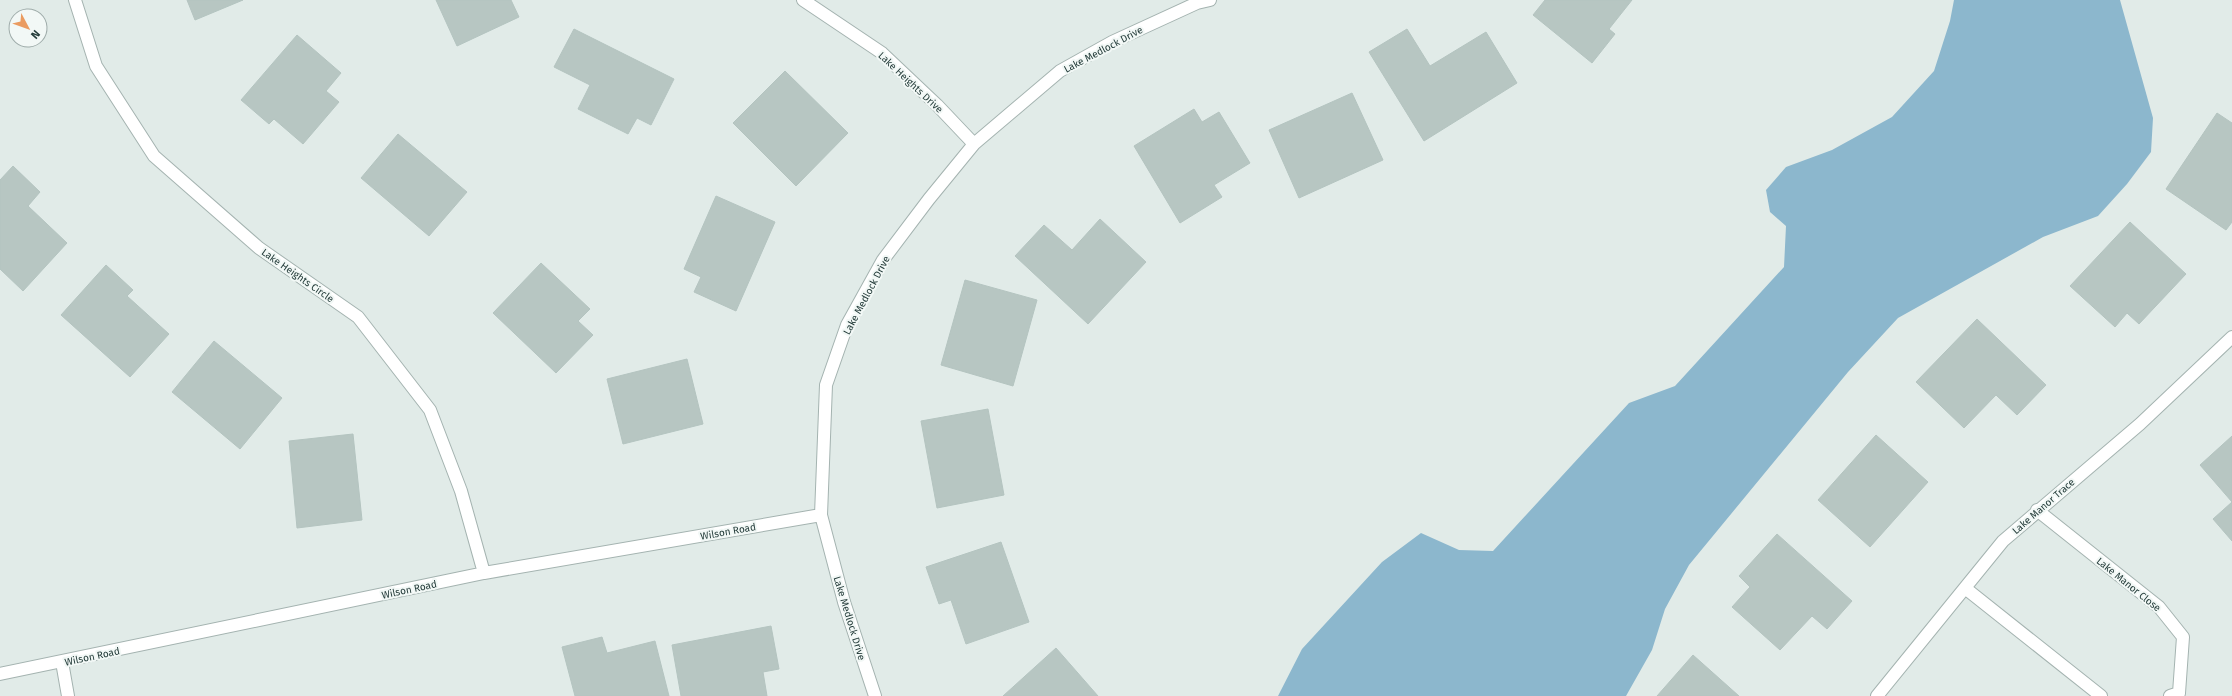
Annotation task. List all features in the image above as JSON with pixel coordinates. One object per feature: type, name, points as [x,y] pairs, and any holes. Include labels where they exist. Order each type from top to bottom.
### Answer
[{"type":"street","name":"Lake Heights Circle","points":[[75,0],[96,66],[154,156],[259,248],[358,317],[430,410],[461,491],[484,573]]},
{"type":"street","name":"Lake Heights Drive","points":[[803,0],[882,53],[937,105],[974,144]]},
{"type":"street","name":"Lake Medlock Drive","points":[[875,696],[844,602],[821,515],[826,385],[847,325],[883,260],[929,199],[974,144],[1060,72],[1112,42],[1197,3],[1210,0]]},
{"type":"street","name":"Lake Manor Trace","points":[[1878,696],[2003,541],[2037,510],[2140,424],[2232,337]]},
{"type":"street","name":"Lake Manor Close","points":[[2037,510],[2159,607],[2183,637],[2179,693],[2170,696]]},
{"type":"street","name":"Wilson Road","points":[[0,674],[484,573],[821,515]]},
{"type":"street","points":[[1965,588],[2101,696]]},
{"type":"street","points":[[62,662],[68,696]]},
{"type":"water","points":[[1954,0],[2120,0],[2153,118],[2151,152],[2127,184],[2098,216],[2043,237],[1898,318],[1848,372],[1689,565],[1665,609],[1652,650],[1626,696],[1278,696],[1302,649],[1382,562],[1421,533],[1459,550],[1493,551],[1629,403],[1675,386],[1784,267],[1786,226],[1770,212],[1766,190],[1786,167],[1832,150],[1892,117],[1934,71],[1950,21]]},
{"type":"building","points":[[187,0],[243,0],[195,20]]},
{"type":"building","points":[[436,0],[511,0],[519,17],[457,46]]},
{"type":"building","points":[[1545,0],[1632,0],[1609,29],[1615,34],[1592,63],[1533,15]]},
{"type":"building","points":[[574,29],[674,79],[651,125],[637,118],[628,134],[578,109],[590,85],[554,67]]},
{"type":"building","points":[[1407,29],[1430,66],[1486,32],[1517,83],[1424,141],[1369,52]]},
{"type":"building","points":[[297,35],[341,73],[326,91],[339,102],[303,144],[274,119],[269,124],[241,100]]},
{"type":"building","points":[[785,71],[848,133],[796,186],[733,123]]},
{"type":"building","points":[[1352,93],[1383,160],[1299,198],[1269,130]]},
{"type":"building","points":[[1194,109],[1202,122],[1219,112],[1250,163],[1214,185],[1222,197],[1180,223],[1134,146]]},
{"type":"building","points":[[2217,113],[2232,123],[2232,222],[2226,230],[2166,189]]},
{"type":"building","points":[[398,134],[467,192],[429,236],[361,178]]},
{"type":"building","points":[[13,166],[40,192],[28,206],[67,243],[23,291],[0,269],[0,180]]},
{"type":"building","points":[[716,196],[775,222],[736,311],[694,292],[701,277],[684,269]]},
{"type":"building","points":[[1100,219],[1146,262],[1088,324],[1015,256],[1044,225],[1072,250]]},
{"type":"building","points":[[2130,222],[2186,274],[2139,324],[2127,313],[2115,327],[2070,286]]},
{"type":"building","points":[[541,263],[590,309],[578,321],[593,335],[556,373],[493,313]]},
{"type":"building","points":[[106,265],[133,290],[127,296],[169,334],[130,377],[61,315]]},
{"type":"building","points":[[965,280],[1037,300],[1013,386],[941,365]]},
{"type":"building","points":[[1977,319],[2046,385],[2017,415],[1996,395],[1964,428],[1916,382]]},
{"type":"building","points":[[214,341],[282,398],[240,449],[172,392]]},
{"type":"building","points":[[687,359],[703,424],[623,444],[607,379]]},
{"type":"building","points":[[988,409],[1004,495],[937,508],[921,421]]},
{"type":"building","points":[[353,434],[362,520],[297,528],[289,441]]},
{"type":"building","points":[[1876,435],[1928,482],[1870,547],[1818,500]]},
{"type":"building","points":[[2232,436],[2232,502],[2200,465]]},
{"type":"building","points":[[2232,502],[2232,541],[2213,519]]},
{"type":"building","points":[[1777,534],[1852,601],[1827,629],[1812,616],[1780,650],[1732,607],[1750,587],[1739,576]]},
{"type":"building","points":[[1001,542],[1029,622],[966,644],[951,600],[939,604],[926,567]]},
{"type":"building","points":[[771,626],[779,669],[763,672],[767,696],[681,696],[672,645]]},
{"type":"building","points":[[602,637],[607,653],[655,641],[669,696],[575,696],[562,647]]},
{"type":"building","points":[[1056,648],[1098,696],[1003,696]]},
{"type":"building","points":[[1693,655],[1739,696],[1657,696]]}]
